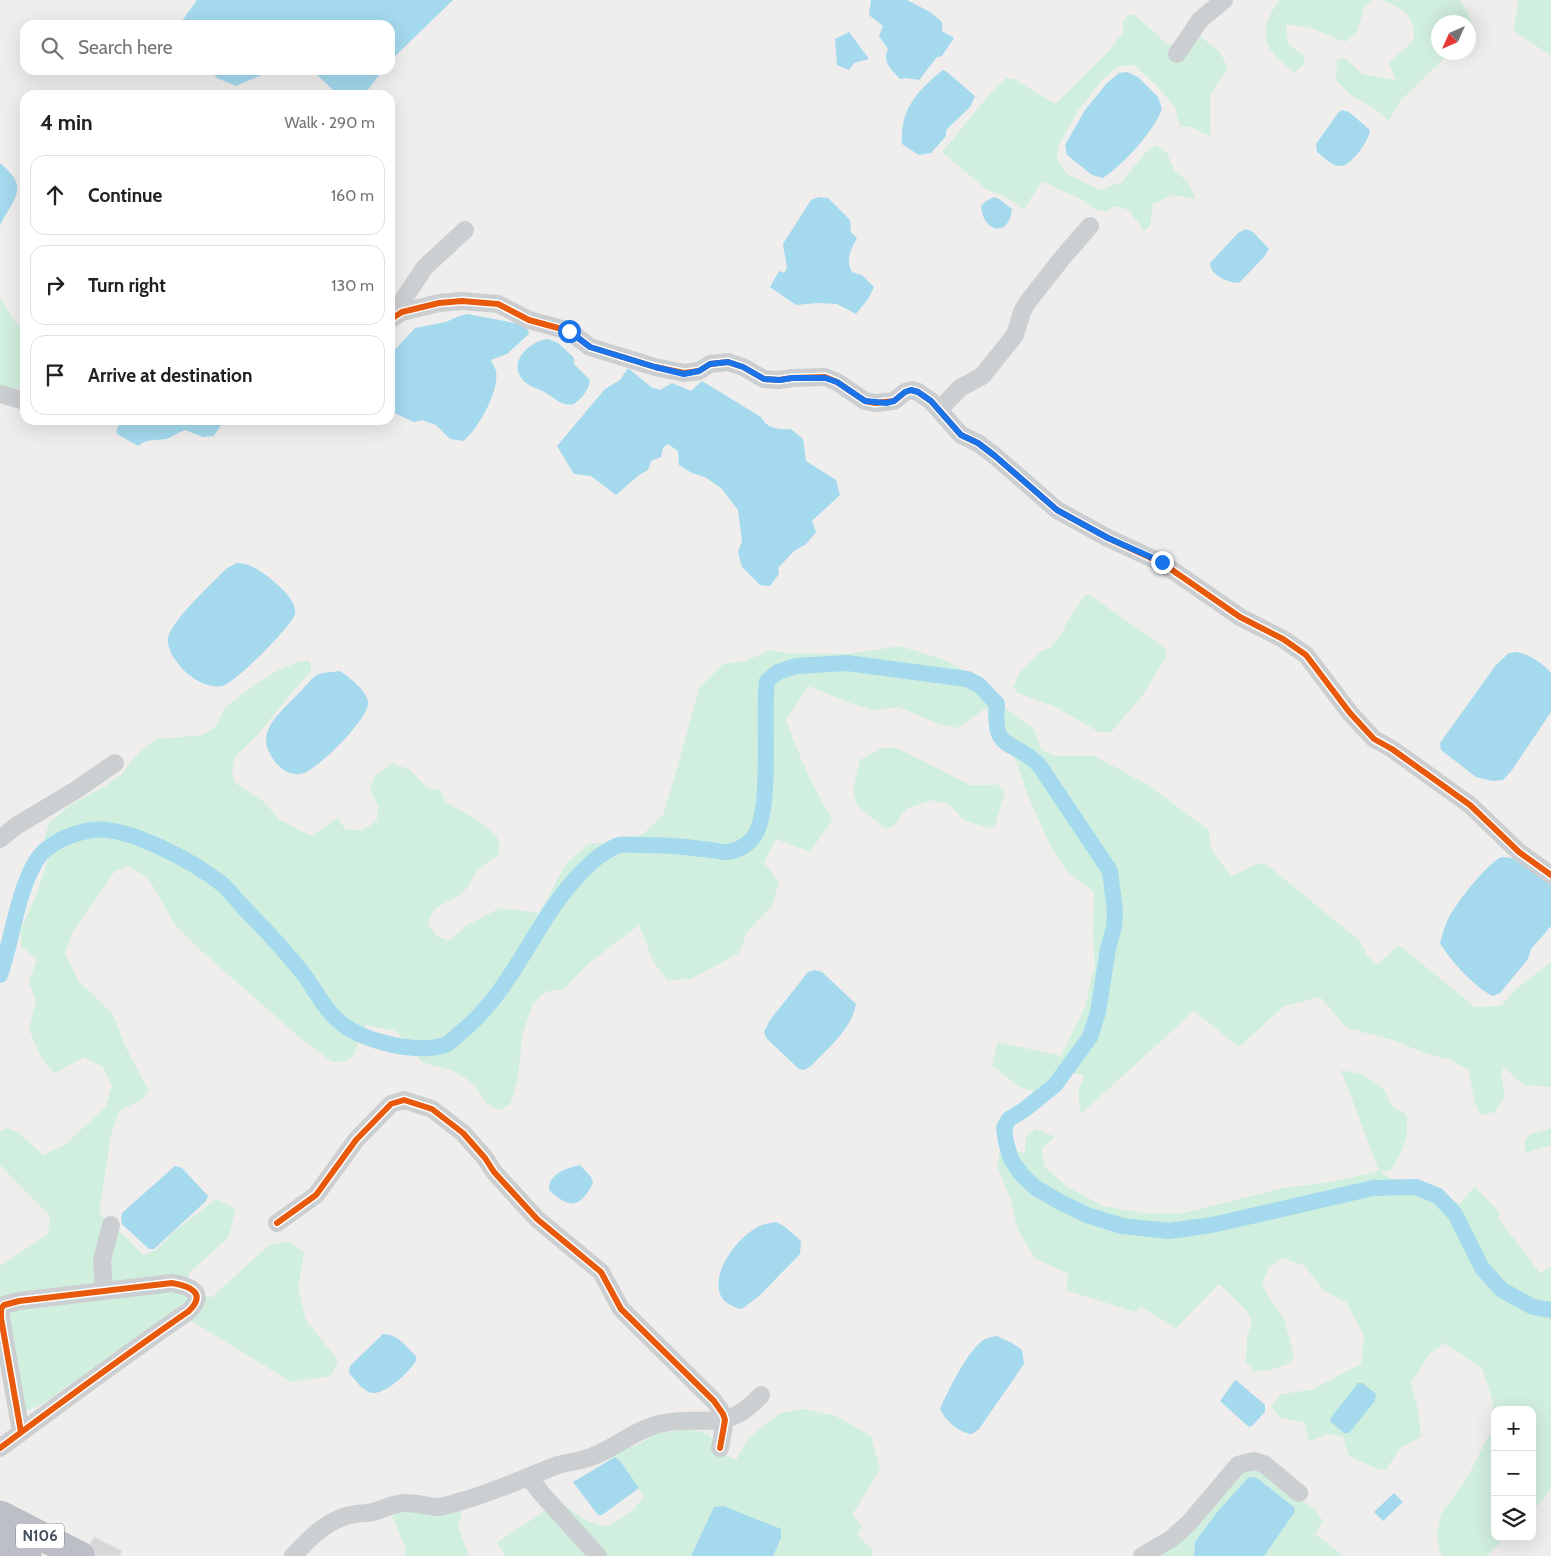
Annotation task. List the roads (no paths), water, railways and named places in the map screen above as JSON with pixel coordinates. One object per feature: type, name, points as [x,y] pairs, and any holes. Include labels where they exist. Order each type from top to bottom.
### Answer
[{"type":"highway","name":"N106","points":[[0,1515],[80,1556]]},
{"type":"highway","name":"N106","points":[[0,1543],[26,1556]]},
{"type":"street","points":[[1177,54],[1200,20],[1224,0]]},
{"type":"street","points":[[939,410],[960,388],[982,376],[1015,335],[1022,312],[1027,303],[1090,226]]},
{"type":"street","points":[[395,312],[425,268],[466,230]]},
{"type":"street","points":[[395,316],[402,312],[439,303],[462,301],[498,304],[530,320],[569,331],[590,347],[684,374],[699,371],[710,364],[728,362],[743,367],[764,379],[825,378],[837,382],[865,401],[886,403],[894,401],[905,392],[911,390],[924,395],[961,435],[978,443],[995,456],[1057,510],[1108,538],[1162,562],[1240,617],[1283,639],[1306,655],[1350,713],[1374,739],[1392,749],[1470,804],[1519,852],[1551,875]]},
{"type":"street","points":[[0,394],[20,399]]},
{"type":"street","points":[[0,839],[16,826],[76,790],[115,763]]},
{"type":"street","points":[[277,1223],[316,1195],[356,1140],[392,1104],[404,1100],[432,1109],[463,1133],[485,1158],[494,1172],[537,1219],[601,1272],[612,1289],[621,1309],[714,1401],[724,1414],[725,1420],[720,1448]]},
{"type":"street","points":[[104,1291],[102,1260],[111,1225]]},
{"type":"street","points":[[0,1448],[189,1311],[198,1298],[196,1293],[190,1287],[172,1283],[9,1302],[2,1305],[1,1318],[21,1432]]},
{"type":"street","points":[[293,1556],[314,1534],[342,1517],[358,1512],[373,1512],[406,1503],[438,1507],[463,1501],[559,1465],[591,1457],[642,1430],[660,1424],[725,1420],[746,1409],[761,1395]]},
{"type":"street","points":[[1142,1556],[1171,1539],[1189,1523],[1238,1465],[1254,1461],[1264,1464],[1300,1492]]},
{"type":"street","points":[[529,1477],[598,1556]]},
{"type":"water","points":[[197,0],[453,0],[395,56],[395,20],[183,20]]},
{"type":"water","points":[[871,0],[907,0],[930,12],[942,22],[942,31],[954,38],[942,56],[937,57],[919,80],[900,79],[888,65],[886,54],[888,49],[879,36],[883,26],[869,15]]},
{"type":"water","points":[[849,32],[869,59],[854,63],[849,70],[837,65],[835,39]]},
{"type":"water","points":[[943,70],[975,96],[970,107],[946,130],[946,136],[931,153],[919,155],[902,144],[904,121],[907,111],[918,93]]},
{"type":"water","points":[[1127,72],[1138,77],[1158,97],[1162,109],[1145,137],[1120,165],[1103,178],[1092,175],[1067,155],[1065,145],[1085,110],[1107,83],[1119,73]]},
{"type":"water","points":[[214,75],[261,75],[236,86]]},
{"type":"water","points":[[317,75],[379,75],[368,90],[333,90]]},
{"type":"water","points":[[1342,110],[1349,112],[1370,130],[1367,139],[1355,157],[1345,165],[1338,166],[1317,152],[1316,144]]},
{"type":"water","points":[[0,163],[15,179],[17,192],[0,225]]},
{"type":"water","points":[[819,197],[828,198],[850,220],[851,232],[857,238],[849,259],[850,268],[852,272],[862,275],[874,287],[868,299],[856,314],[837,304],[796,305],[770,287],[779,271],[784,273],[787,268],[783,244],[811,200]]},
{"type":"water","points":[[994,197],[1012,209],[1006,225],[1001,228],[991,226],[986,222],[983,215],[981,206]]},
{"type":"water","points":[[1246,229],[1253,232],[1269,249],[1264,257],[1239,283],[1225,280],[1216,275],[1210,263],[1238,233]]},
{"type":"water","points":[[467,314],[520,324],[528,330],[529,334],[507,354],[491,360],[496,371],[495,388],[481,419],[463,441],[450,439],[436,425],[422,420],[414,422],[395,413],[395,350],[415,328],[446,322]]},
{"type":"water","points":[[548,339],[558,343],[570,354],[574,358],[574,364],[590,380],[582,397],[574,404],[562,403],[543,391],[530,386],[524,382],[518,372],[519,359],[523,353],[534,344]]},
{"type":"water","points":[[628,368],[651,387],[660,390],[672,383],[691,391],[702,381],[761,417],[770,426],[778,429],[791,429],[803,439],[806,461],[836,480],[840,495],[812,521],[816,532],[806,544],[794,551],[778,568],[779,574],[770,586],[760,585],[742,567],[738,552],[742,541],[738,510],[722,489],[705,477],[692,473],[679,465],[678,451],[668,444],[663,448],[661,457],[651,461],[648,470],[639,475],[616,495],[591,476],[574,474],[557,446],[605,389],[620,380]]},
{"type":"water","points":[[120,425],[221,425],[214,436],[203,437],[185,430],[166,439],[148,441],[138,446],[117,434]]},
{"type":"water","points":[[237,563],[257,569],[279,586],[292,601],[295,614],[274,641],[229,683],[222,686],[209,685],[196,680],[181,667],[170,651],[168,638],[176,622],[193,602],[227,568]]},
{"type":"water","points":[[1517,652],[1527,655],[1551,673],[1551,712],[1512,770],[1503,780],[1493,781],[1476,777],[1441,750],[1440,743],[1496,665],[1509,653]]},
{"type":"water","points":[[340,671],[364,692],[368,701],[367,708],[361,719],[341,743],[318,764],[300,774],[286,771],[275,762],[267,745],[266,737],[273,721],[314,677],[322,673]]},
{"type":"water","points":[[1501,857],[1516,860],[1528,866],[1551,884],[1551,926],[1531,949],[1528,959],[1500,993],[1493,996],[1479,987],[1464,973],[1440,943],[1453,910],[1480,875]]},
{"type":"water","points":[[815,970],[822,972],[856,1004],[849,1022],[838,1038],[811,1066],[804,1070],[799,1069],[767,1039],[764,1032],[770,1020],[808,972]]},
{"type":"water","points":[[580,1165],[591,1177],[593,1183],[588,1192],[578,1202],[568,1203],[549,1190],[550,1184],[559,1173]]},
{"type":"water","points":[[175,1166],[182,1168],[208,1196],[206,1201],[154,1249],[149,1249],[122,1224],[122,1213]]},
{"type":"water","points":[[776,1222],[784,1226],[801,1241],[800,1254],[760,1295],[742,1309],[727,1303],[720,1293],[719,1280],[723,1266],[731,1252],[753,1230],[765,1224]]},
{"type":"water","points":[[383,1334],[393,1336],[401,1342],[416,1356],[416,1361],[402,1377],[388,1388],[375,1393],[369,1392],[349,1373],[350,1366]]},
{"type":"water","points":[[997,1336],[1022,1350],[1024,1364],[979,1429],[972,1434],[967,1433],[953,1425],[940,1409],[953,1382],[970,1354],[982,1341]]},
{"type":"water","points":[[1235,1380],[1265,1405],[1265,1412],[1249,1427],[1220,1401]]},
{"type":"water","points":[[1358,1383],[1362,1383],[1376,1394],[1375,1401],[1349,1433],[1344,1433],[1330,1421]]},
{"type":"water","points":[[615,1457],[620,1461],[639,1488],[602,1515],[598,1515],[573,1482]]},
{"type":"water","points":[[1249,1477],[1257,1478],[1295,1508],[1294,1513],[1264,1556],[1194,1556],[1195,1542],[1218,1511]]},
{"type":"water","points":[[1394,1493],[1403,1502],[1383,1521],[1374,1512]]},
{"type":"water","points":[[724,1506],[781,1529],[781,1538],[773,1556],[691,1556],[714,1507]]},
{"type":"waterway","points":[[0,975],[19,902],[36,861],[53,844],[68,836],[92,830],[106,830],[123,833],[160,847],[195,866],[222,884],[296,964],[320,1000],[342,1024],[364,1036],[392,1045],[420,1048],[445,1045],[480,1015],[498,993],[560,898],[578,876],[598,857],[619,845],[678,846],[729,852],[740,848],[752,839],[759,827],[765,788],[767,681],[778,672],[796,666],[847,663],[967,679],[979,685],[997,704],[996,720],[1001,738],[1039,765],[1110,871],[1115,912],[1114,927],[1108,949],[1098,1012],[1090,1037],[1055,1085],[1024,1110],[1009,1119],[1004,1128],[1011,1159],[1021,1174],[1036,1188],[1087,1215],[1122,1226],[1169,1231],[1212,1225],[1373,1188],[1416,1187],[1438,1196],[1455,1214],[1482,1268],[1502,1290],[1533,1307],[1551,1310]]}]
